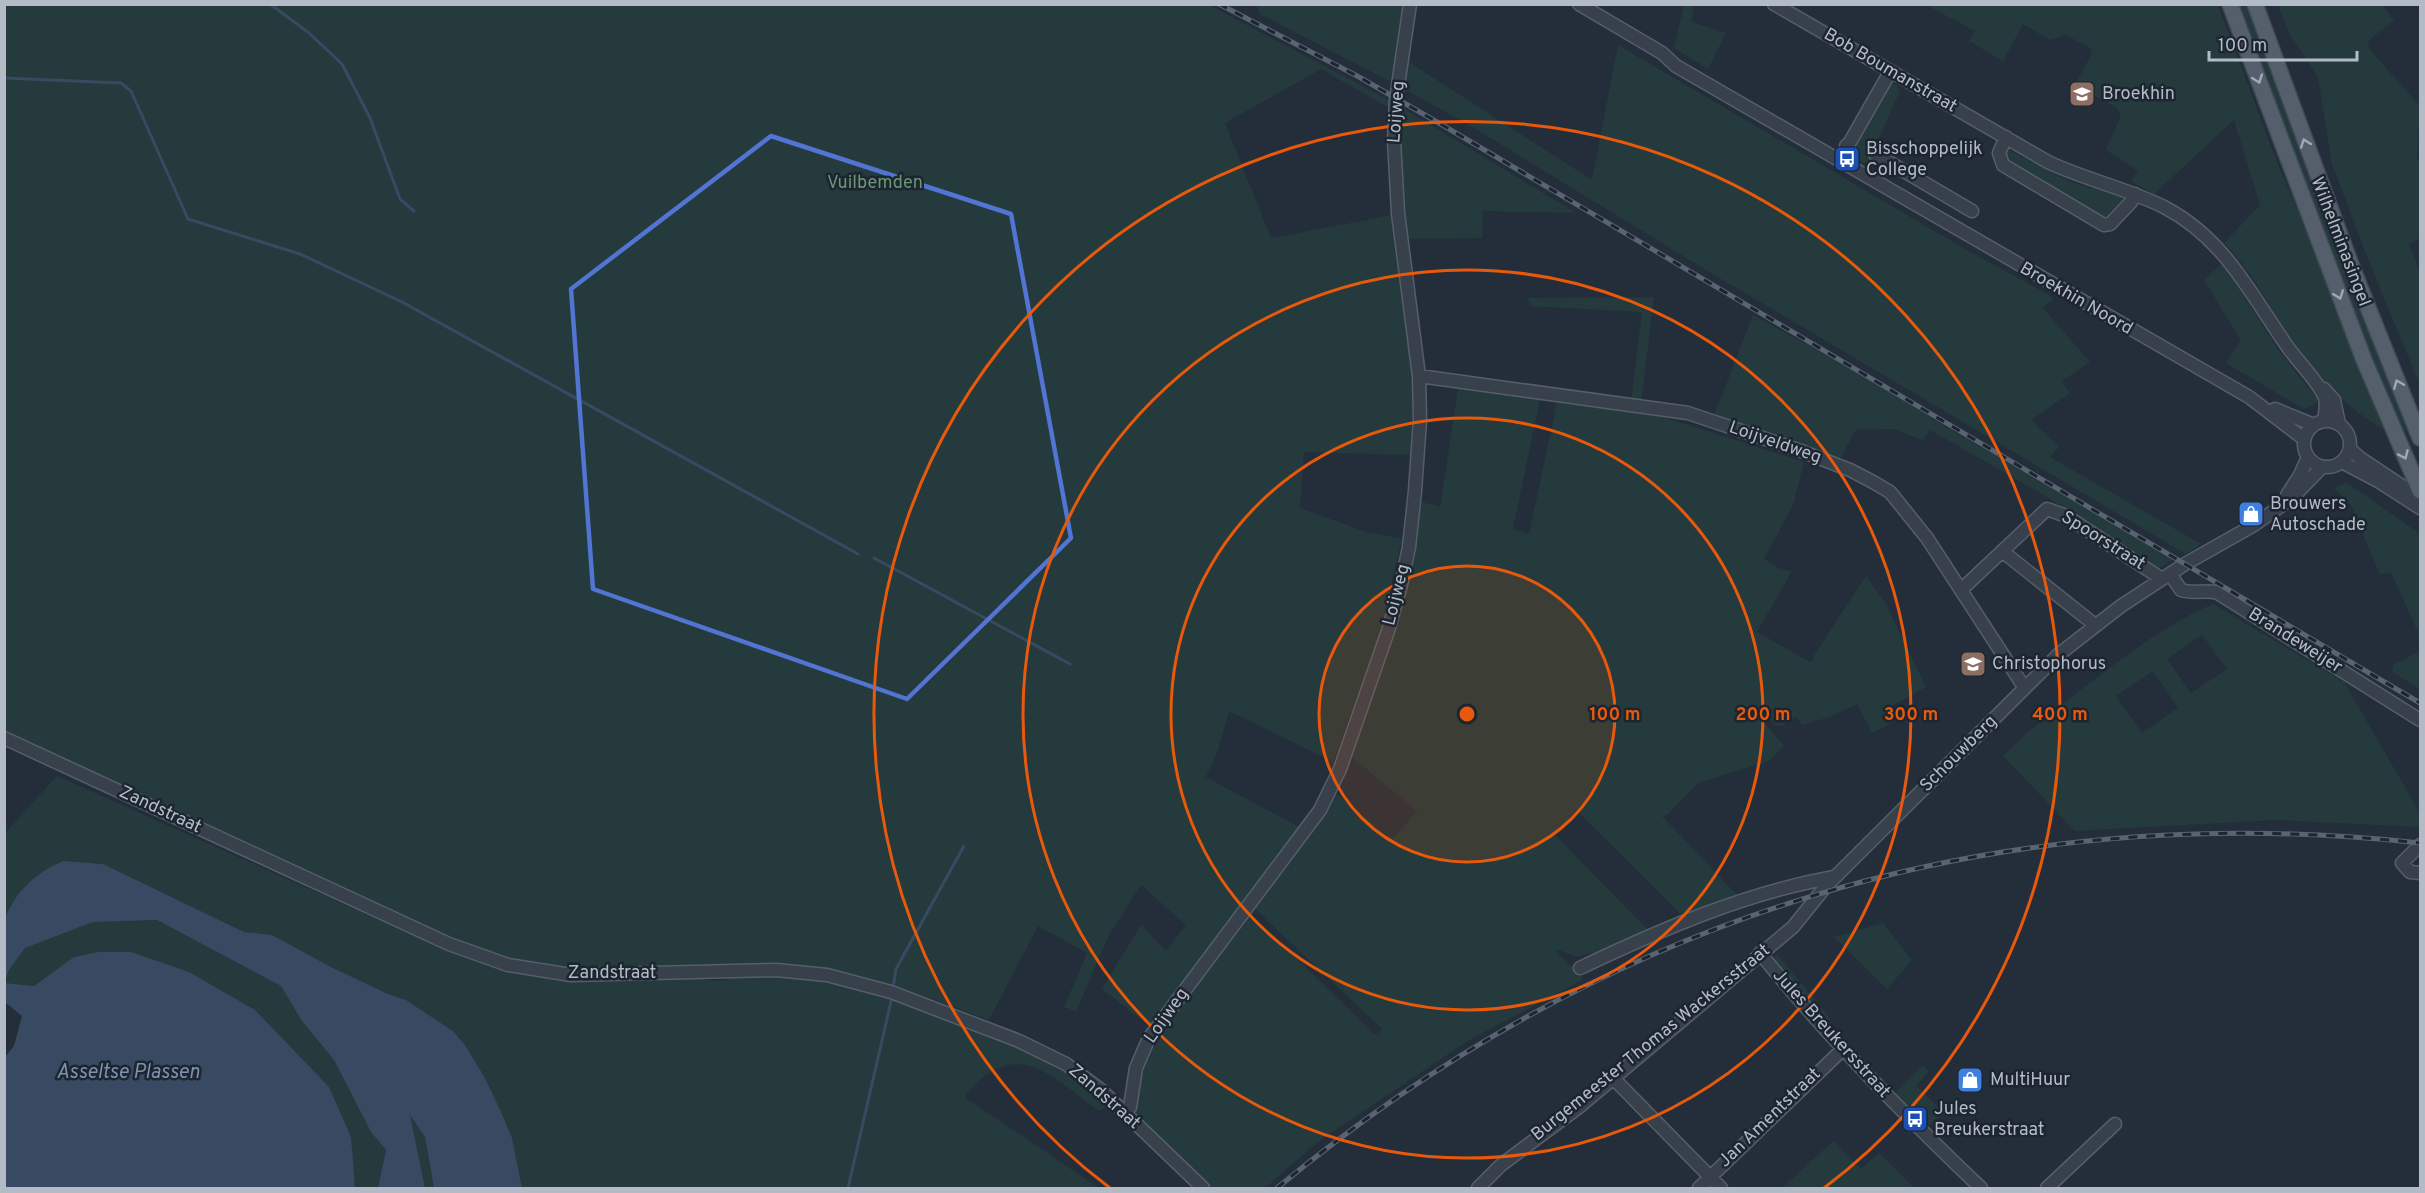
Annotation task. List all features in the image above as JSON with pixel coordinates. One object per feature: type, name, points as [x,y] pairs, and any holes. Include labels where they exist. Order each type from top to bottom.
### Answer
[{"type":"main road","name":"Wilhelminasingel","points":[[2230,4],[2318,241],[2388,418],[2421,491]]},
{"type":"main road","name":"Wilhelminasingel","points":[[2255,4],[2351,265],[2421,438]]},
{"type":"street","name":"Loijweg","points":[[1125,1114],[1130,1107],[1136,1068],[1149,1038],[1320,810],[1340,769],[1388,631],[1401,585],[1415,491],[1420,420],[1419,376],[1398,213],[1394,140],[1396,99],[1410,4]]},
{"type":"street","name":"Broekhin Noord","points":[[1579,4],[1662,53],[1676,66],[2249,398],[2301,421],[2319,423]]},
{"type":"street","name":"Bob Boumanstraat","points":[[1774,4],[2071,173],[2135,194],[2183,218],[2221,250],[2325,398],[2319,423]]},
{"type":"street","points":[[1846,146],[1890,72]]},
{"type":"street","points":[[2006,137],[1999,153],[2003,165],[2104,225],[2110,224],[2131,202],[2135,194]]},
{"type":"street","points":[[1875,154],[1972,210]]},
{"type":"street","points":[[1905,199],[1916,179]]},
{"type":"street","name":"Loijveldweg","points":[[1419,376],[1688,413],[1840,466],[1890,492],[1927,538],[2024,687]]},
{"type":"street","name":"Bob Boumanstraat","points":[[2313,381],[2326,389],[2334,400],[2339,424]]},
{"type":"street","name":"Broekhin Noord","points":[[2249,398],[2304,439]]},
{"type":"street","points":[[2319,423],[2339,424],[2348,434],[2350,449],[2342,462],[2329,467],[2313,463],[2304,447],[2304,439],[2319,423]]},
{"type":"street","points":[[2350,449],[2421,498]]},
{"type":"street","name":"Schouwberg","points":[[2267,516],[2293,488],[2308,457]]},
{"type":"street","points":[[2342,462],[2421,508]]},
{"type":"street","name":"Schouwberg","points":[[1820,894],[2058,655],[2095,625],[2166,576],[2267,516],[2292,498],[2322,467]]},
{"type":"street","name":"Spoorstraat","points":[[2002,551],[2043,511],[2051,509],[2166,576]]},
{"type":"street","points":[[1961,590],[2002,551],[2095,625]]},
{"type":"street","name":"Brandeweijer","points":[[2166,576],[2181,590],[2195,593],[2205,590],[2216,592],[2421,720]]},
{"type":"street","name":"Zandstraat","points":[[4,738],[449,944],[508,965],[571,975],[804,971],[857,981],[918,1001],[1066,1064],[1092,1083],[1203,1188]]},
{"type":"street","points":[[2421,845],[2402,863],[2410,872],[2421,873]]},
{"type":"street","points":[[1580,968],[1646,936],[1730,904],[1778,888],[1834,878]]},
{"type":"street","name":"Burgemeester Thomas Wackersstraat","points":[[1478,1188],[1526,1145],[1579,1107],[1793,927],[1820,894]]},
{"type":"street","name":"Jules Breukersstraat","points":[[1760,953],[1842,1049],[1911,1121],[1981,1188]]},
{"type":"street","name":"Jan Amentstraat","points":[[1699,1188],[1842,1049]]},
{"type":"street","points":[[1613,1078],[1721,1188]]},
{"type":"street","points":[[2047,1188],[2115,1124]]},
{"type":"highlighted area","points":[[771,136],[1011,214],[1071,538],[907,699],[593,589],[571,289]]},
{"type":"green space","name":"Vuilbemden","points":[[4,5],[1209,5],[1389,100],[1389,108],[1321,69],[1225,123],[1271,238],[1393,215],[1411,360],[1414,407],[1411,455],[1304,452],[1300,508],[1363,531],[1402,539],[1379,636],[1333,762],[1229,711],[1218,750],[1206,777],[1299,827],[1151,1027],[1102,989],[1141,925],[1166,951],[1186,925],[1141,885],[1109,935],[1076,1011],[1064,1007],[1087,953],[1038,926],[989,1020],[873,980],[802,966],[763,964],[614,970],[569,969],[535,965],[498,956],[451,940],[186,819],[5,732]]},
{"type":"green space","points":[[1257,5],[1403,5],[1393,83],[1260,14]]},
{"type":"green space","points":[[1684,5],[1694,5],[1691,22],[1726,33],[1708,69],[1674,48]]},
{"type":"green space","points":[[1929,5],[2218,5],[2278,165],[2312,242],[2383,429],[2333,391],[2312,367],[2293,342],[2253,278],[2224,243],[2260,205],[2234,120],[2154,194],[2131,181],[2138,171],[2106,150],[2121,116],[2117,108],[2075,85],[2092,53],[2090,48],[2066,35],[2050,40],[2023,24],[2003,61],[1969,41],[1975,31]]},
{"type":"green space","points":[[2236,5],[2246,5],[2344,268],[2411,434],[2397,425]]},
{"type":"green space","points":[[2278,5],[2382,5],[2394,20],[2368,41],[2369,49],[2420,106],[2417,158],[2420,162],[2420,238],[2409,244],[2420,273],[2420,385],[2332,164],[2318,77],[2289,33]]},
{"type":"green space","points":[[1618,45],[1958,245],[2054,298],[2043,308],[2090,362],[2062,381],[2070,393],[2031,420],[2059,447],[2050,457],[2201,544],[2186,554],[1701,267],[1476,129],[1403,88],[1407,61],[1592,180]]},
{"type":"green space","points":[[1888,80],[1898,86],[1900,91],[1870,157],[1875,160],[1871,167],[1845,152],[1847,148],[1852,150],[1886,92]]},
{"type":"green space","points":[[1401,107],[1576,213],[1483,211],[1482,238],[1407,239],[1401,173]]},
{"type":"green space","points":[[2005,148],[2069,181],[2092,189],[2094,186],[2125,197],[2104,218],[2007,164],[2004,158]]},
{"type":"green space","points":[[2223,263],[2277,348],[2318,400],[2316,403],[2304,409],[2226,363],[2241,340],[2204,280]]},
{"type":"green space","points":[[1654,297],[1641,404],[1631,402],[1642,312],[1530,306],[1528,298]]},
{"type":"green space","points":[[1753,315],[1870,379],[1936,421],[2173,559],[2159,568],[2039,492],[1930,430],[1923,440],[1893,429],[1856,430],[1838,462],[1714,416]]},
{"type":"green space","points":[[1459,383],[1541,395],[1513,529],[1529,534],[1558,398],[1672,420],[1804,462],[1793,505],[1764,559],[1778,568],[1792,571],[1757,632],[1810,662],[1866,576],[1886,604],[1926,687],[1893,705],[1899,719],[1872,733],[1857,704],[1830,717],[1802,725],[1796,717],[1783,725],[1775,726],[1762,707],[1756,713],[1784,746],[1769,761],[1698,783],[1668,814],[1662,816],[1740,898],[1685,918],[1576,810],[1555,835],[1648,930],[1596,956],[1589,953],[1577,957],[1559,950],[1556,952],[1581,973],[1582,980],[1466,1042],[1319,1141],[1265,1188],[1208,1188],[1135,1117],[1134,1108],[1141,1067],[1152,1041],[1244,919],[1252,917],[1263,925],[1375,1035],[1382,1029],[1253,907],[1333,791],[1392,840],[1417,811],[1348,754],[1394,618],[1415,500],[1440,507]]},
{"type":"green space","points":[[2346,482],[2420,534],[2420,637],[2391,572],[2380,575],[2351,505],[2334,489]]},
{"type":"green space","points":[[2213,604],[2344,682],[2420,813],[2420,827],[2277,820],[2075,831],[2003,756],[2050,714],[2113,666],[2154,636]],"holes":[[[2202,635],[2227,669],[2191,693],[2167,659]],[[2153,671],[2178,708],[2142,733],[2116,696]]]},
{"type":"green space","points":[[2420,651],[2420,689],[2392,672],[2393,665]]},
{"type":"green space","points":[[57,776],[399,929],[458,954],[505,969],[558,979],[706,976],[705,980],[723,981],[734,976],[798,976],[845,984],[887,996],[1028,1051],[1068,1072],[1106,1102],[1106,1107],[1099,1111],[1049,1075],[1033,1067],[1017,1064],[1001,1067],[984,1077],[966,1095],[967,1099],[1099,1188],[522,1188],[512,1138],[485,1078],[465,1045],[453,1031],[406,1000],[329,966],[272,935],[244,932],[103,864],[63,861],[25,886],[5,920],[5,833]]},
{"type":"green space","points":[[157,920],[281,986],[302,1021],[334,1060],[371,1132],[386,1150],[378,1188],[355,1188],[356,1184],[47,976],[34,986],[5,983],[9,970],[25,948],[93,922]]},
{"type":"green space","points":[[1883,923],[1912,960],[1887,989],[1834,937]]},
{"type":"green space","points":[[1776,953],[1830,1018],[1827,1024],[1774,962]]},
{"type":"green space","points":[[1923,1065],[1929,1071],[1916,1086],[1945,1113],[1927,1127],[1894,1094]]},
{"type":"green space","points":[[409,1113],[425,1137],[434,1188],[425,1188]]},
{"type":"green space","points":[[1833,1141],[1861,1169],[1879,1153],[1914,1188],[1782,1188]]},
{"type":"water","points":[[63,861],[103,864],[244,932],[272,935],[329,966],[406,1000],[453,1031],[465,1045],[485,1078],[501,1112],[512,1138],[522,1188],[434,1188],[425,1137],[410,1115],[425,1188],[378,1188],[386,1150],[371,1132],[334,1060],[302,1021],[281,986],[157,920],[93,922],[25,948],[9,970],[5,981],[3,932],[9,909],[28,884],[44,871]]},
{"type":"water","name":"Asseltse Plassen","points":[[99,952],[131,952],[189,972],[255,1010],[329,1087],[351,1137],[355,1188],[5,1188],[5,1057],[14,1046],[22,1016],[5,1002],[5,983],[34,986],[74,957]]},
{"type":"waterway","points":[[270,4],[309,33],[342,64],[370,118],[400,199],[414,211]]},
{"type":"waterway","points":[[4,78],[121,83],[131,91],[188,219],[300,254],[402,302],[858,554]]},
{"type":"waterway","points":[[874,558],[1070,664]]},
{"type":"waterway","points":[[893,988],[896,969],[964,846]]},
{"type":"waterway","points":[[848,1188],[892,997]]},
{"type":"railway","points":[[1219,4],[1359,77],[1444,126],[2420,703]]},
{"type":"railway","points":[[1277,1188],[1403,1093],[1535,1012],[1671,947],[1813,896],[1958,860],[2108,839],[2262,833],[2420,843]]},
{"type":"place","name":"Broekhin","points":[[2082,94]]},
{"type":"place","name":"Bisschoppelijk College","points":[[1847,159]]},
{"type":"place","name":"Brouwers Autoschade","points":[[2251,514]]},
{"type":"place","name":"Christophorus","points":[[1973,664]]},
{"type":"place","name":"MultiHuur","points":[[1970,1080]]},
{"type":"place","name":"Jules Breukerstraat","points":[[1915,1119]]}]
